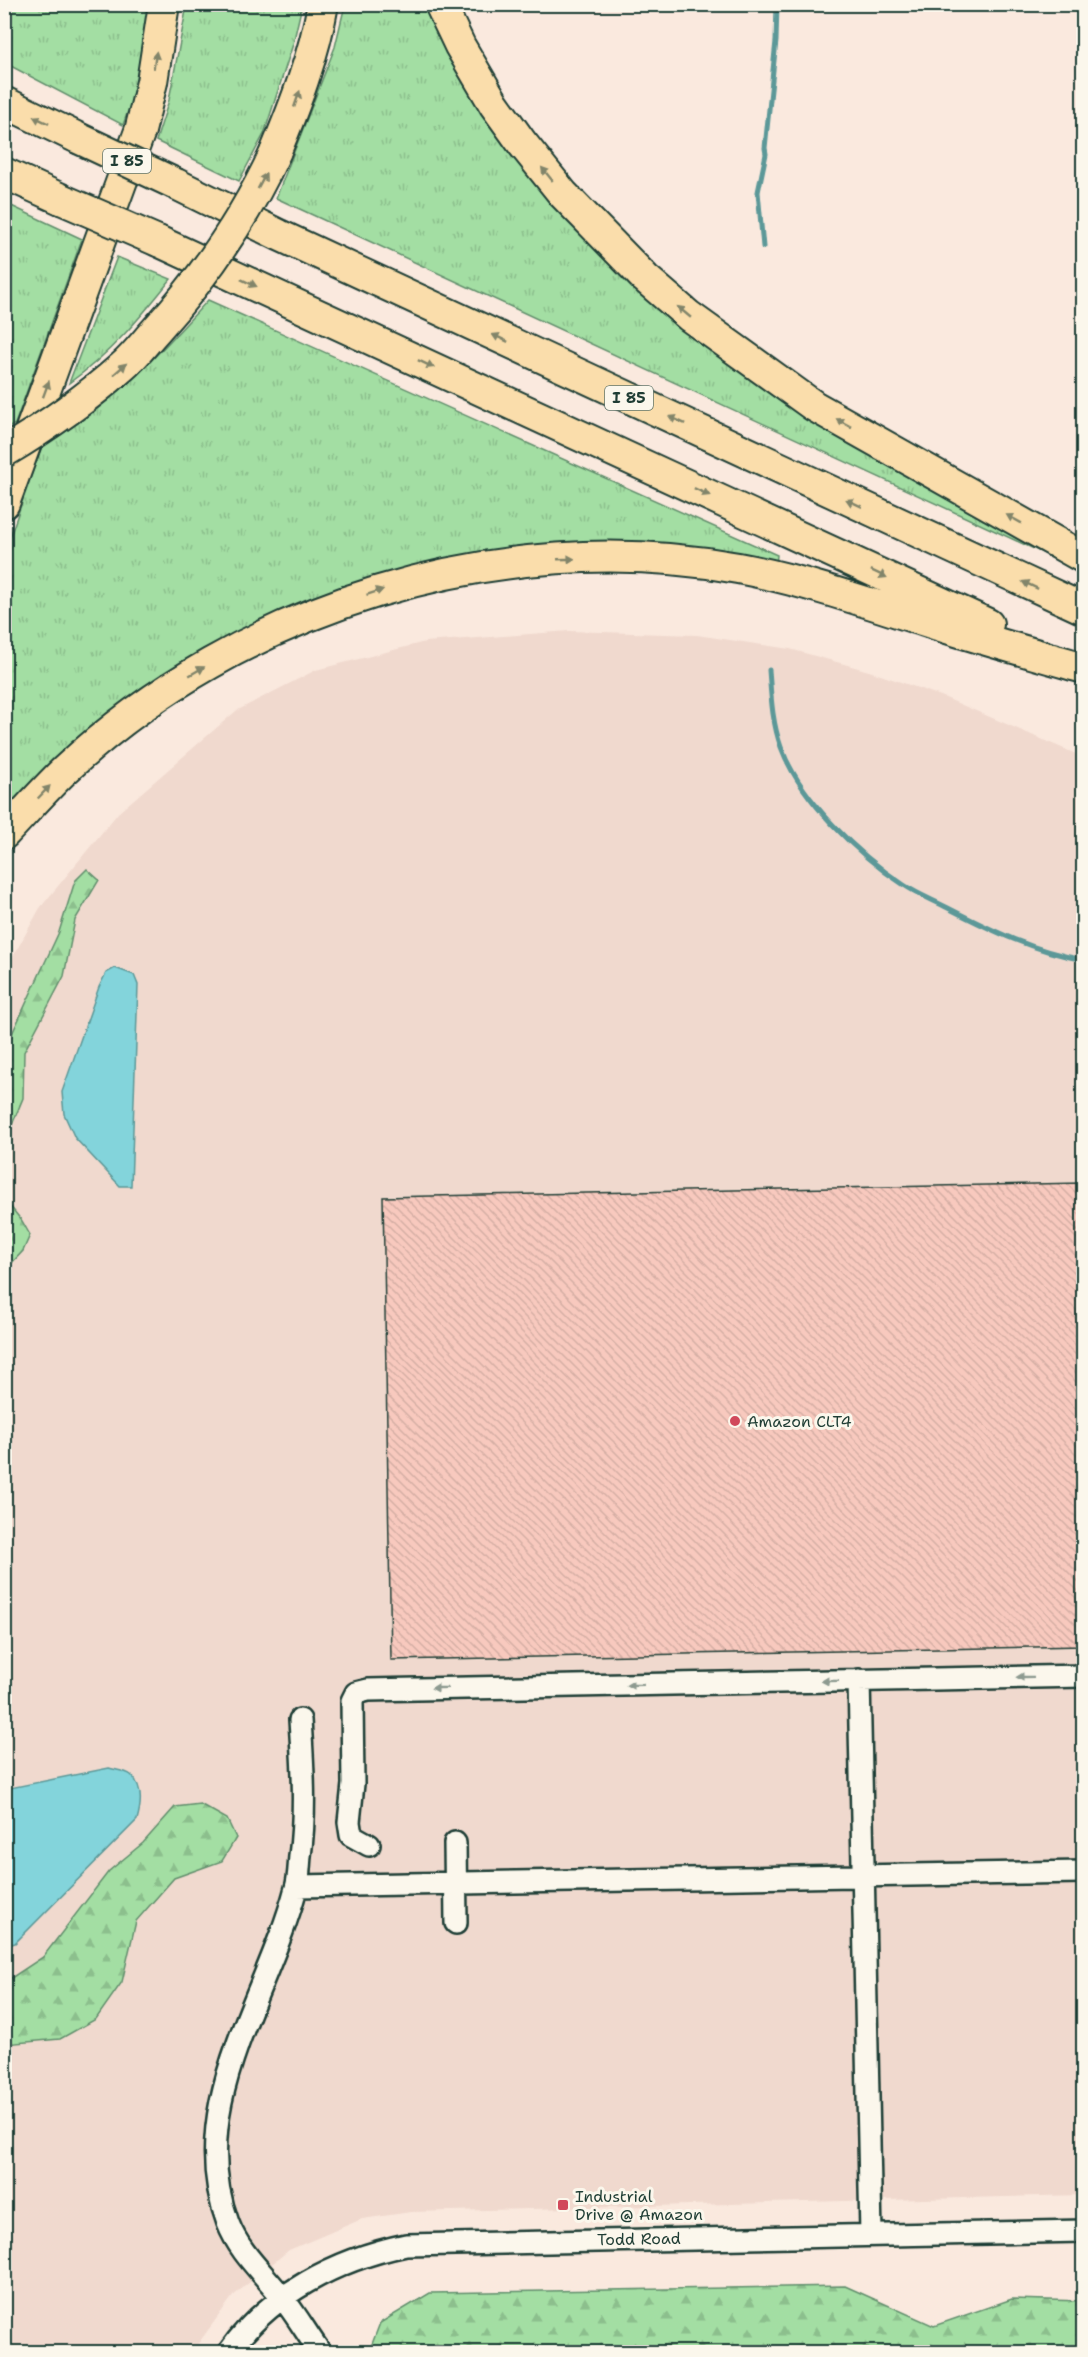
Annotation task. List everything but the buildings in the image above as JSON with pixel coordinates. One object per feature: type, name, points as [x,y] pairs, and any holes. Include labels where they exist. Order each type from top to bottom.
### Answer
[{"type":"highway","points":[[4,503],[140,131],[152,82],[164,4]]},
{"type":"highway","points":[[4,452],[76,405],[124,366],[177,307],[214,260],[243,214],[275,153],[295,105],[312,51],[323,4]]},
{"type":"highway","points":[[440,4],[460,46],[494,104],[522,143],[570,202],[653,286],[698,323],[814,406],[1083,558]]},
{"type":"highway","name":"I 85","points":[[4,102],[290,240],[1083,609]]},
{"type":"highway","points":[[4,173],[158,241],[1083,667]]},
{"type":"highway","points":[[4,834],[65,770],[106,735],[190,675],[224,656],[334,605],[389,587],[443,574],[557,559],[674,560],[735,567],[853,596],[966,634],[1083,667]]},
{"type":"street","points":[[369,1845],[351,1835],[349,1822],[353,1784],[352,1701],[356,1693],[368,1690],[1083,1676]]},
{"type":"street","points":[[859,1680],[871,2234]]},
{"type":"street","points":[[300,1720],[304,1827],[297,1886],[224,2086],[215,2140],[218,2184],[229,2226],[238,2244],[283,2298],[320,2352]]},
{"type":"street","points":[[455,1843],[456,1923]]},
{"type":"street","points":[[297,1886],[1083,1872]]},
{"type":"street","name":"Todd Road","points":[[229,2352],[259,2318],[307,2282],[340,2265],[382,2250],[406,2245],[1083,2231]]},
{"type":"shaded area","points":[[569,631],[697,635],[790,649],[869,671],[941,696],[1083,757],[1083,2195],[411,2212],[362,2219],[289,2250],[233,2296],[192,2352],[5,2352],[4,973],[40,908],[118,813],[236,711],[316,670],[425,642]]},
{"type":"green space","points":[[4,5],[154,5],[142,71],[123,125],[5,63]]},
{"type":"green space","points":[[187,5],[302,5],[293,44],[264,134],[239,181],[156,141],[169,100]]},
{"type":"green space","points":[[345,5],[432,5],[666,307],[1051,548],[1047,555],[276,198],[335,47]]},
{"type":"green space","points":[[5,203],[82,239],[15,424],[5,430]]},
{"type":"green space","points":[[117,257],[171,279],[111,348],[69,383]]},
{"type":"green space","points":[[208,300],[777,555],[776,567],[587,545],[491,551],[410,569],[314,601],[5,819],[5,551],[42,445],[66,431],[111,398],[171,341]]},
{"type":"green space","points":[[87,869],[99,880],[75,920],[64,976],[24,1052],[23,1098],[5,1142],[5,1049],[59,932],[75,881]]},
{"type":"green space","points":[[5,1200],[30,1235],[23,1251],[5,1270]]},
{"type":"green space","points":[[200,1804],[227,1819],[236,1838],[222,1861],[174,1878],[136,1921],[122,1982],[96,2019],[60,2039],[5,2044],[5,1982],[43,1957],[109,1871],[143,1843],[175,1807]]},
{"type":"green space","points":[[845,2286],[934,2326],[1012,2299],[1083,2301],[1083,2352],[369,2352],[380,2323],[430,2293]]},
{"type":"water","points":[[115,968],[134,975],[138,985],[131,1186],[120,1186],[75,1138],[64,1114],[62,1092],[99,987],[106,973]]},
{"type":"water","points":[[109,1768],[131,1775],[138,1785],[140,1809],[137,1820],[15,1943],[5,1946],[5,1789]]},
{"type":"waterway","points":[[763,247],[758,192],[766,154],[777,4]]},
{"type":"waterway","points":[[769,670],[776,728],[790,767],[816,806],[850,842],[886,873],[909,888],[981,925],[1048,951],[1084,960]]},
{"type":"place","name":"Amazon CLT4","points":[[735,1421]]},
{"type":"place","name":"Industrial Drive @ Amazon","points":[[563,2205]]}]
